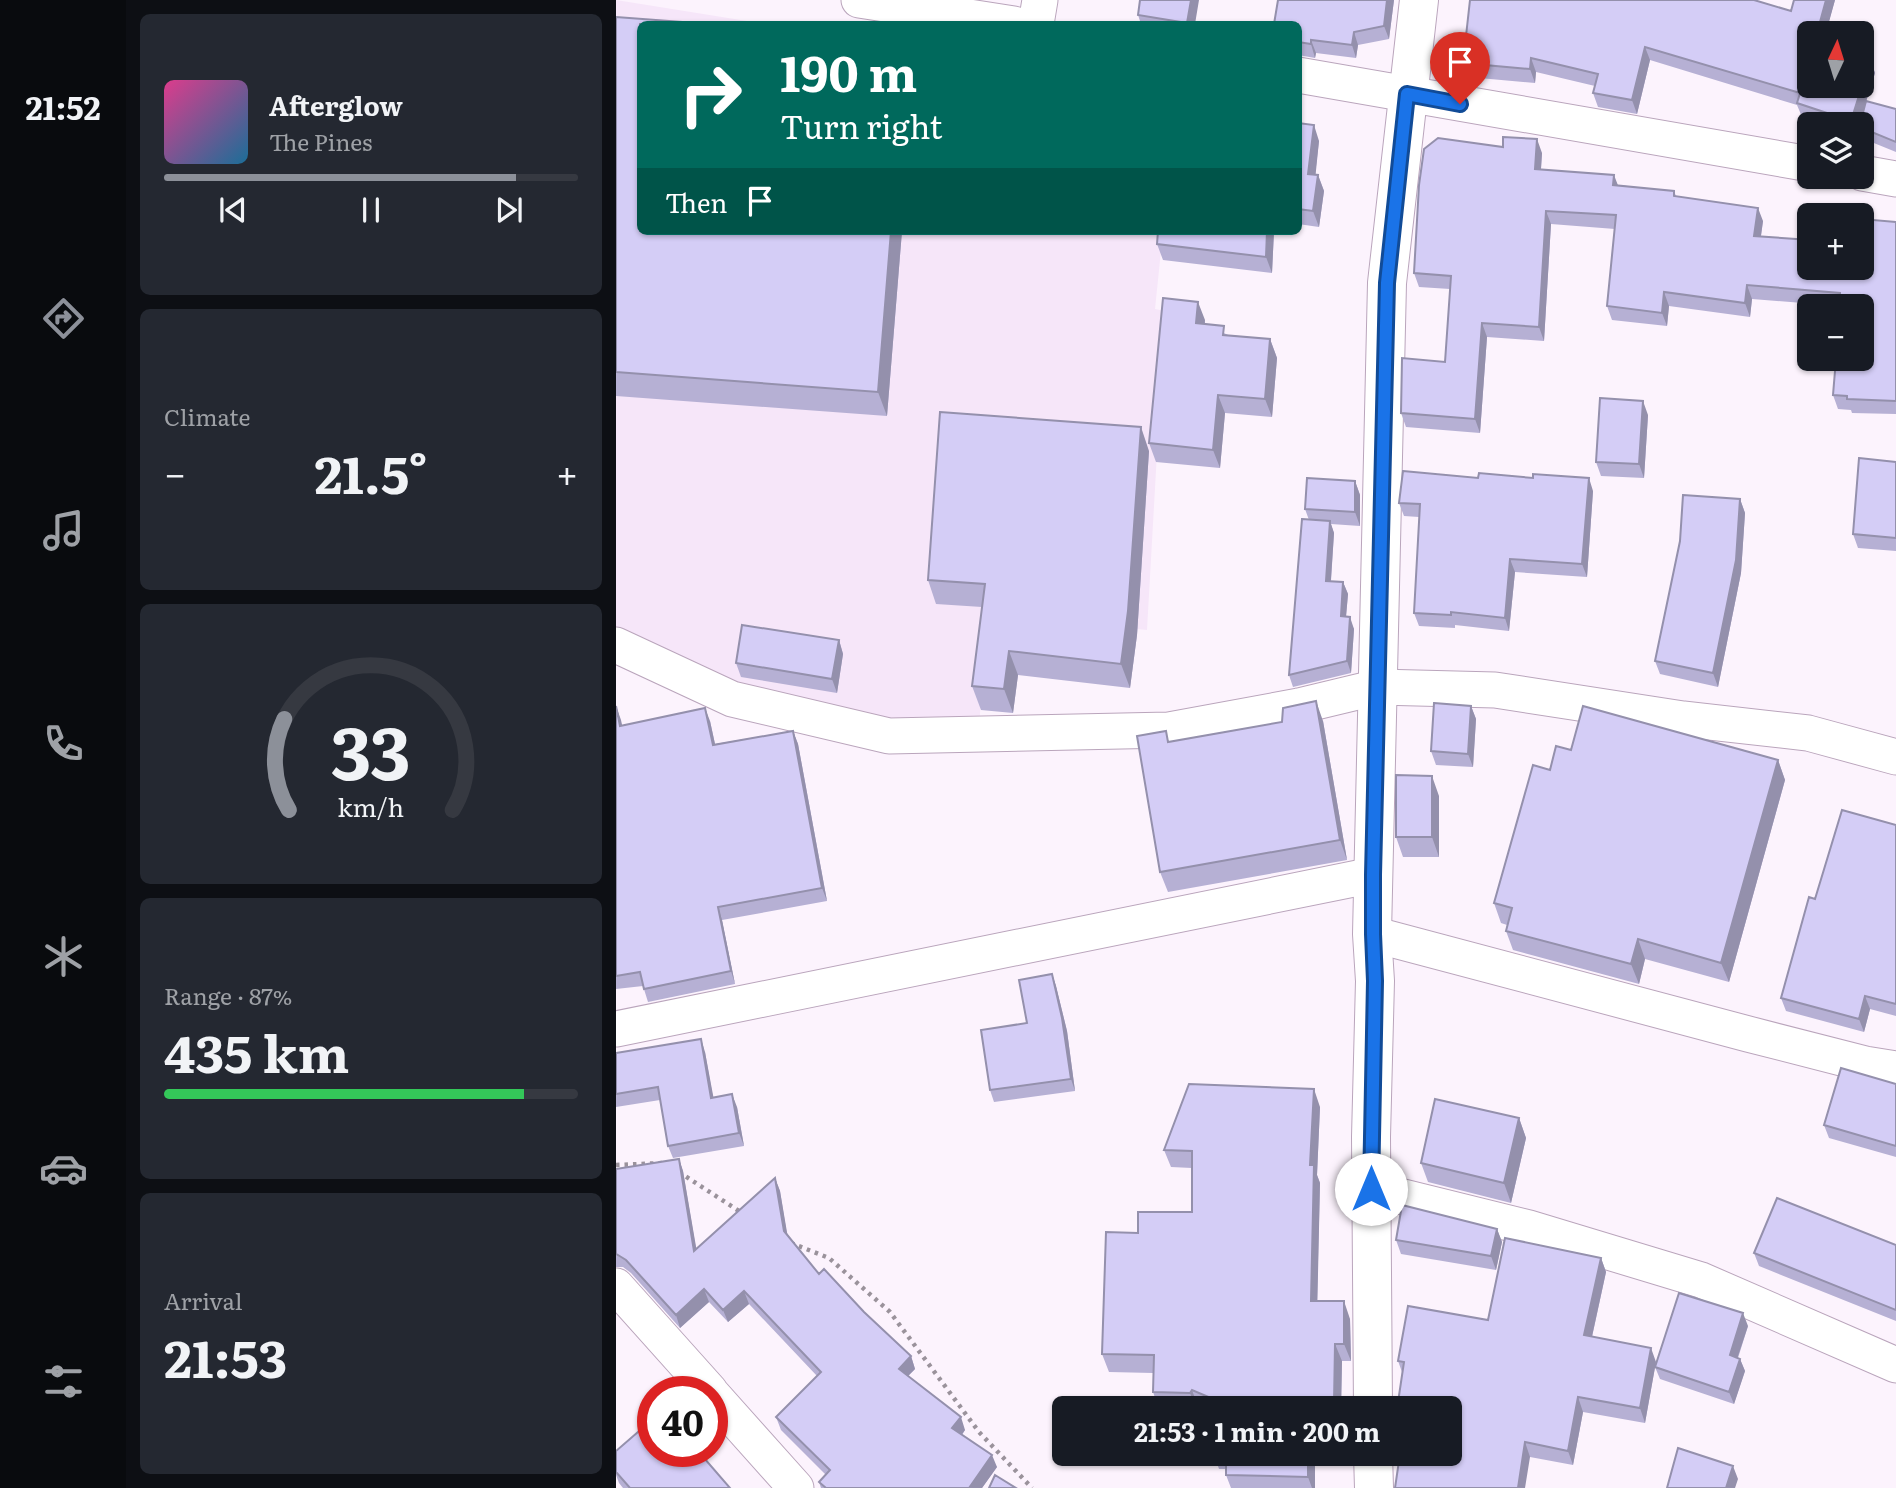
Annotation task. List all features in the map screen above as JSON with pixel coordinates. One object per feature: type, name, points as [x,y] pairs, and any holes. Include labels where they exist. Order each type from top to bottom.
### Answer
[{"type":"street","points":[[859,0],[995,21]]},
{"type":"street","points":[[1036,21],[1040,0]]},
{"type":"street","points":[[1373,1396],[1373,875],[1387,283],[1419,0]]},
{"type":"street","points":[[1302,76],[1797,162]]},
{"type":"street","points":[[1874,175],[1896,179]]},
{"type":"street","points":[[616,645],[732,699],[889,736],[1169,730],[1299,706],[1378,687],[1495,690],[1670,717],[1808,733],[1896,757]]},
{"type":"street","points":[[616,1029],[1373,875]]},
{"type":"street","points":[[1373,934],[1748,1034],[1865,1064],[1896,1069]]},
{"type":"street","points":[[1371,1189],[1529,1228],[1701,1280],[1896,1365]]},
{"type":"street","points":[[616,1286],[696,1376]]},
{"type":"street","points":[[728,1412],[796,1488]]},
{"type":"street","points":[[1373,1466],[1374,1488]]},
{"type":"path","points":[[616,1165],[647,1161],[665,1163]]},
{"type":"path","points":[[676,1170],[753,1220]]},
{"type":"path","points":[[786,1241],[829,1258],[890,1312],[979,1432],[1032,1488]]},
{"type":"shaded area","points":[[616,0],[747,21],[637,21],[637,235],[1163,235],[1155,309],[1165,311],[1147,630],[988,614],[979,726],[912,730],[728,686],[616,633]]},
{"type":"building","points":[[1140,0],[1191,0],[1187,21],[1138,15]]},
{"type":"building","points":[[1278,0],[1387,0],[1384,26],[1354,32],[1352,45],[1311,40],[1311,44],[1302,43],[1302,21],[1274,21]]},
{"type":"building","points":[[1470,0],[1754,0],[1791,11],[1794,0],[1826,0],[1820,21],[1797,21],[1797,92],[1645,47],[1632,100],[1593,93],[1598,74],[1531,58],[1530,69],[1463,63]]},
{"type":"building","points":[[616,17],[669,21],[637,21],[637,235],[891,235],[878,392],[616,372]]},
{"type":"building","points":[[1798,98],[1858,98],[1854,112],[1824,112],[1797,103]]},
{"type":"building","points":[[1866,101],[1896,109],[1896,142],[1874,133],[1874,112],[1863,112]]},
{"type":"building","points":[[1302,124],[1314,125],[1308,174],[1318,175],[1313,211],[1302,210]]},
{"type":"building","points":[[1503,137],[1537,139],[1535,169],[1614,175],[1613,185],[1674,191],[1674,196],[1758,208],[1754,236],[1797,239],[1797,280],[1874,280],[1874,220],[1896,222],[1896,401],[1847,399],[1847,396],[1833,395],[1835,371],[1874,371],[1874,294],[1840,294],[1747,285],[1745,303],[1664,292],[1662,313],[1607,306],[1616,215],[1546,211],[1539,327],[1482,323],[1475,419],[1401,413],[1402,358],[1445,362],[1451,276],[1414,273],[1424,149],[1438,138],[1503,147]]},
{"type":"building","points":[[1158,235],[1267,235],[1266,257],[1157,244]]},
{"type":"building","points":[[1163,298],[1198,302],[1196,323],[1224,326],[1223,335],[1270,339],[1265,399],[1218,395],[1213,450],[1149,443]]},
{"type":"building","points":[[1600,398],[1643,401],[1639,464],[1596,462]]},
{"type":"building","points":[[940,412],[1141,427],[1128,611],[1121,664],[1009,651],[1004,689],[972,686],[985,584],[928,580]]},
{"type":"building","points":[[1859,458],[1896,462],[1896,538],[1853,534]]},
{"type":"building","points":[[1403,471],[1478,478],[1479,473],[1533,478],[1533,474],[1589,478],[1582,564],[1510,559],[1505,618],[1451,612],[1451,615],[1414,613],[1420,504],[1399,503]]},
{"type":"building","points":[[1307,478],[1355,481],[1355,512],[1305,509]]},
{"type":"building","points":[[1683,495],[1740,499],[1736,560],[1713,673],[1655,661],[1680,541]]},
{"type":"building","points":[[1302,519],[1330,521],[1326,581],[1343,582],[1341,616],[1350,617],[1347,661],[1289,675]]},
{"type":"building","points":[[742,625],[839,640],[832,679],[736,663]]},
{"type":"building","points":[[1316,701],[1340,840],[1160,872],[1137,736],[1166,731],[1168,742],[1282,722],[1283,708]]},
{"type":"building","points":[[1434,703],[1471,706],[1468,754],[1431,751]]},
{"type":"building","points":[[616,706],[620,726],[705,708],[713,745],[793,731],[822,888],[718,907],[731,971],[644,989],[640,972],[616,976]]},
{"type":"building","points":[[1583,706],[1778,760],[1721,963],[1638,939],[1631,964],[1506,931],[1512,908],[1494,903],[1533,765],[1550,770],[1556,746],[1571,750]]},
{"type":"building","points":[[1396,775],[1432,776],[1432,837],[1396,837]]},
{"type":"building","points":[[1842,810],[1896,825],[1896,1004],[1865,996],[1859,1019],[1781,998],[1809,897],[1815,899]]},
{"type":"building","points":[[1052,974],[1071,1079],[990,1090],[981,1030],[1027,1023],[1019,980]]},
{"type":"building","points":[[701,1039],[711,1098],[732,1094],[739,1133],[668,1146],[658,1087],[616,1094],[616,1053]]},
{"type":"building","points":[[1841,1068],[1896,1084],[1896,1146],[1824,1125]]},
{"type":"building","points":[[1189,1084],[1314,1089],[1310,1165],[1314,1165],[1311,1301],[1344,1301],[1344,1344],[1335,1344],[1334,1396],[1206,1396],[1192,1390],[1190,1393],[1153,1392],[1154,1355],[1102,1354],[1106,1232],[1138,1233],[1138,1212],[1192,1212],[1192,1151],[1164,1150]]},
{"type":"building","points":[[1435,1099],[1519,1118],[1504,1183],[1421,1163]]},
{"type":"building","points":[[679,1159],[694,1251],[775,1178],[784,1231],[819,1274],[824,1269],[864,1312],[911,1356],[899,1369],[961,1417],[952,1428],[992,1455],[969,1488],[826,1488],[819,1482],[830,1470],[776,1417],[821,1372],[744,1291],[723,1310],[704,1289],[676,1315],[626,1260],[616,1254],[616,1169]]},
{"type":"building","points":[[1777,1198],[1896,1245],[1896,1310],[1754,1253]]},
{"type":"building","points":[[1402,1205],[1497,1229],[1491,1256],[1396,1240]]},
{"type":"building","points":[[1505,1238],[1601,1258],[1584,1335],[1651,1348],[1640,1408],[1578,1397],[1568,1451],[1525,1442],[1518,1488],[1395,1488],[1398,1466],[1462,1466],[1462,1396],[1399,1396],[1404,1362],[1398,1361],[1408,1306],[1488,1320]]},
{"type":"building","points":[[1679,1293],[1743,1313],[1730,1355],[1740,1359],[1729,1392],[1655,1367]]},
{"type":"building","points":[[637,1433],[637,1467],[712,1467],[730,1488],[630,1488],[616,1472],[616,1451]]},
{"type":"building","points":[[1678,1448],[1733,1466],[1726,1488],[1667,1488]]},
{"type":"building","points":[[1226,1466],[1308,1466],[1308,1477],[1226,1475]]},
{"type":"building","points":[[995,1475],[1016,1488],[989,1488]]},
{"type":"route","points":[[1371,1189],[1375,981],[1373,875],[1387,283],[1407,94],[1460,104]]}]
